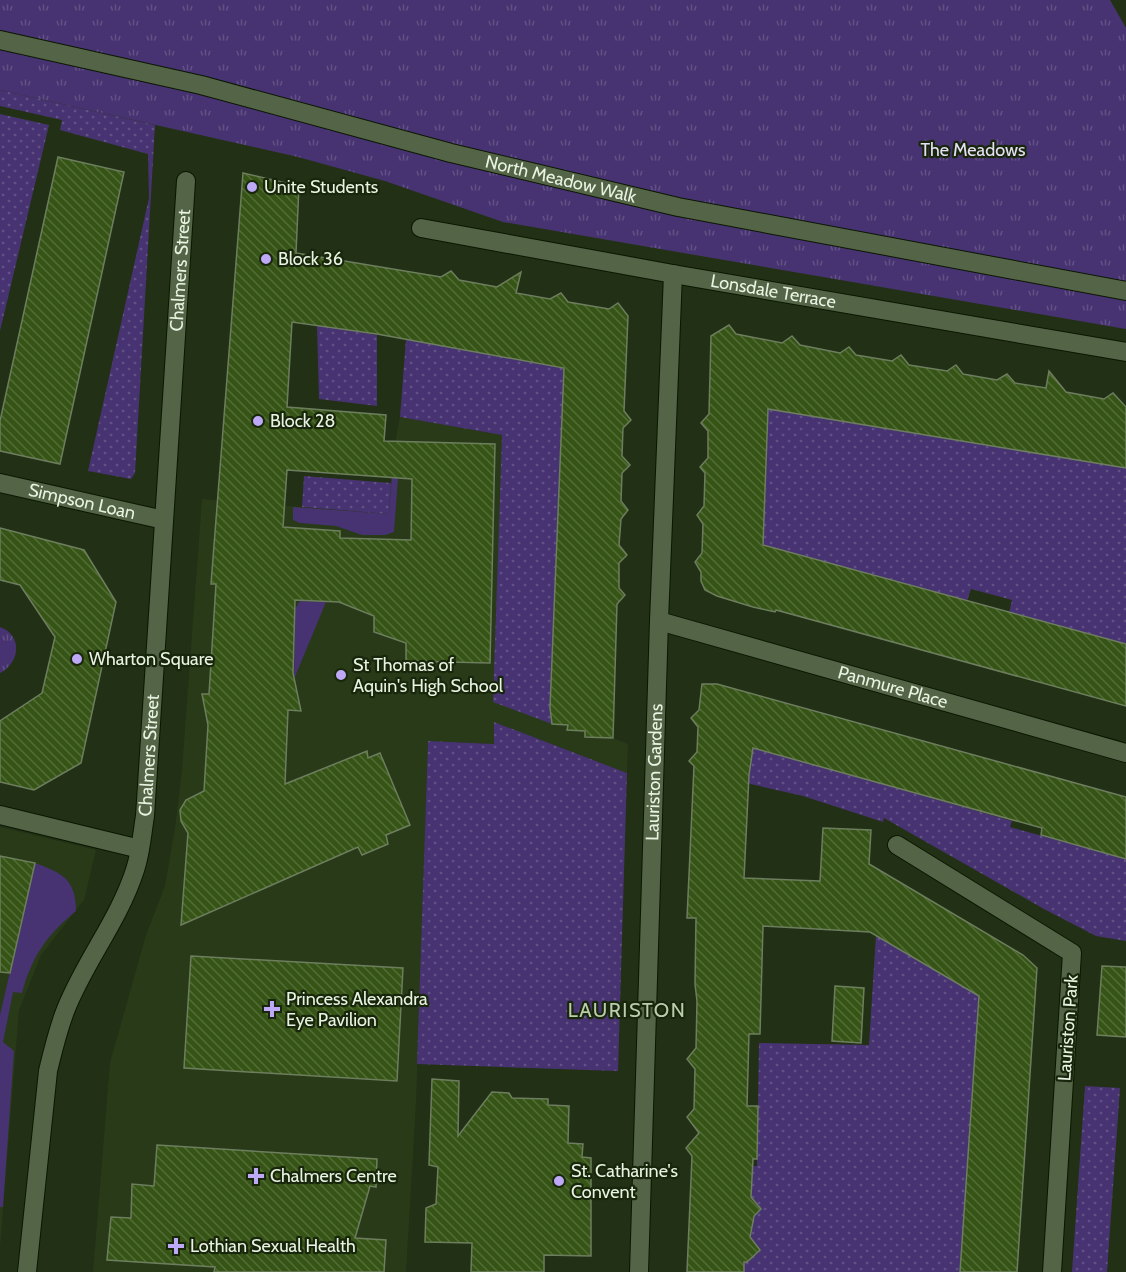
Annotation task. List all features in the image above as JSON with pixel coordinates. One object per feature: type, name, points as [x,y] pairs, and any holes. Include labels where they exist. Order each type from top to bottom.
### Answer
[{"type":"street","name":"North Meadow Walk","points":[[0,40],[201,85],[451,153],[678,207],[1126,291]]},
{"type":"street","name":"Chalmers Street","points":[[27,1272],[48,1071],[55,1040],[66,1008],[129,887],[140,849],[145,816],[186,181]]},
{"type":"street","name":"Lonsdale Terrace","points":[[421,228],[1126,352]]},
{"type":"street","name":"Lauriston Gardens","points":[[639,1272],[659,621],[673,274]]},
{"type":"street","name":"Simpson Loan","points":[[0,483],[164,520]]},
{"type":"street","name":"Panmure Place","points":[[659,621],[1126,753]]},
{"type":"street","points":[[0,815],[140,849]]},
{"type":"street","name":"Lauriston Park","points":[[897,845],[1072,953],[1052,1272]]},
{"type":"shaded area","points":[[400,417],[502,435],[552,724],[568,725],[568,730],[585,731],[585,737],[613,738],[628,744],[627,773],[494,722],[494,744],[428,741],[416,1102],[406,1272],[93,1272],[110,1063],[146,935],[165,886],[175,828],[182,770],[202,499],[389,514],[394,448]]},
{"type":"shaded area","points":[[0,827],[96,850],[84,900],[41,955],[19,1010],[0,1248]]},
{"type":"green space","name":"The Meadows","points":[[0,0],[1110,0],[1126,28],[1126,329],[503,222],[385,181],[298,157],[0,90]]},
{"type":"green space","points":[[0,90],[155,125],[135,473],[131,479],[88,471],[149,198],[148,154],[60,130],[62,120],[0,106]]},
{"type":"green space","points":[[0,114],[49,125],[0,331]]},
{"type":"green space","points":[[317,325],[377,335],[377,406],[319,399]]},
{"type":"green space","points":[[406,339],[573,370],[552,724],[493,702],[502,435],[400,417]]},
{"type":"green space","points":[[757,407],[1126,468],[1126,644],[1009,613],[1012,600],[971,589],[967,601],[758,550],[765,509],[768,416]]},
{"type":"green space","points":[[394,448],[400,452],[394,532],[385,535],[362,535],[336,526],[300,523],[293,520],[293,507],[389,514]]},
{"type":"green space","points":[[304,476],[391,483],[389,514],[302,507]]},
{"type":"green space","points":[[300,601],[326,602],[294,679],[295,609]]},
{"type":"green space","points":[[0,627],[13,636],[16,649],[12,663],[0,673]]},
{"type":"green space","points":[[494,722],[627,773],[618,1071],[417,1064],[428,741],[494,744]]},
{"type":"green space","points":[[752,747],[1012,821],[1010,827],[1126,859],[1126,941],[1096,936],[884,818],[883,822],[803,796],[746,783]]},
{"type":"green space","points":[[35,863],[53,870],[66,879],[73,891],[76,911],[42,947],[22,993],[13,992],[3,1042],[14,1051],[3,1207],[0,1207],[0,1015]]},
{"type":"green space","points":[[876,935],[980,986],[960,1272],[744,1272],[744,1262],[749,1262],[756,1253],[751,1241],[750,1222],[758,1205],[751,1199],[753,1166],[757,1166],[759,1043],[869,1045]]},
{"type":"green space","points":[[1085,1086],[1120,1088],[1107,1272],[1072,1272]]},
{"type":"building","points":[[58,157],[124,172],[60,464],[0,451],[0,421]]},
{"type":"building","points":[[243,173],[299,186],[296,253],[441,277],[451,271],[459,280],[497,287],[521,272],[516,293],[550,299],[561,293],[568,302],[609,309],[618,303],[628,316],[624,411],[631,420],[623,428],[622,456],[630,465],[622,473],[621,501],[628,510],[621,519],[619,545],[627,555],[619,563],[619,588],[625,595],[617,604],[613,738],[585,737],[585,731],[567,730],[568,725],[552,724],[550,708],[564,368],[377,334],[292,322],[287,407],[386,415],[384,441],[495,444],[490,663],[406,661],[406,643],[374,632],[374,616],[339,602],[295,600],[293,673],[301,711],[288,710],[285,784],[367,751],[368,758],[380,753],[410,825],[386,835],[388,844],[362,855],[358,847],[181,925],[188,833],[181,821],[180,810],[186,800],[204,791],[208,725],[202,694],[209,694],[216,584],[211,584]],"holes":[[[287,470],[412,479],[411,540],[340,538],[340,531],[283,527]]]},
{"type":"building","points":[[729,325],[736,334],[782,343],[792,336],[800,345],[840,353],[849,347],[856,355],[892,361],[901,355],[909,365],[947,371],[956,365],[963,374],[997,380],[1007,374],[1015,383],[1046,388],[1049,371],[1066,392],[1104,399],[1113,393],[1126,407],[1126,468],[768,409],[763,545],[1126,644],[1126,706],[776,610],[775,612],[753,607],[705,590],[701,581],[701,572],[695,562],[702,553],[703,524],[697,515],[704,506],[705,473],[700,467],[708,458],[708,431],[701,423],[709,414],[711,336]]},
{"type":"building","name":"Wharton Square","points":[[0,528],[84,550],[116,602],[81,763],[34,790],[0,782],[0,721],[42,693],[55,637],[20,585],[0,580]]},
{"type":"building","points":[[702,684],[717,684],[1126,797],[1126,859],[1041,835],[1042,828],[753,748],[749,775],[744,878],[820,881],[823,828],[871,830],[869,864],[1023,955],[1037,968],[1017,1272],[960,1272],[979,996],[870,932],[763,926],[760,1034],[749,1034],[747,1106],[758,1106],[757,1159],[753,1159],[751,1197],[761,1209],[754,1216],[750,1237],[760,1250],[744,1262],[744,1272],[687,1272],[692,1156],[686,1148],[699,1133],[687,1117],[694,1109],[695,1069],[687,1059],[696,1048],[697,1001],[696,918],[687,918],[694,766],[689,761],[697,752],[698,727],[691,718],[699,710]]},
{"type":"building","points":[[0,856],[35,863],[10,973],[0,972]]},
{"type":"building","points":[[191,956],[403,968],[397,1081],[184,1068]]},
{"type":"building","points":[[1102,966],[1126,967],[1126,1037],[1097,1035]]},
{"type":"building","points":[[835,986],[864,988],[861,1043],[832,1041]]},
{"type":"building","name":"St. Catharine's Convent","points":[[432,1079],[459,1081],[458,1136],[492,1092],[509,1093],[512,1098],[548,1099],[548,1105],[569,1106],[568,1143],[583,1144],[582,1157],[591,1158],[591,1256],[544,1255],[544,1272],[471,1272],[472,1243],[425,1242],[426,1208],[436,1204],[438,1167],[429,1165]]},
{"type":"building","points":[[157,1145],[377,1159],[376,1187],[370,1186],[355,1238],[386,1240],[384,1272],[214,1272],[215,1267],[107,1260],[111,1217],[131,1218],[132,1184],[154,1186]]},
{"type":"place","name":"Unite Students","points":[[252,187]]},
{"type":"place","name":"Block 36","points":[[266,259]]},
{"type":"place","name":"Block 28","points":[[258,421]]},
{"type":"place","name":"Wharton Square","points":[[77,659]]},
{"type":"place","name":"St Thomas of Aquin's High School","points":[[341,675]]},
{"type":"place","name":"Princess Alexandra Eye Pavilion","points":[[272,1009]]},
{"type":"place","name":"Chalmers Centre","points":[[256,1176]]},
{"type":"place","name":"St. Catharine's Convent","points":[[559,1181]]},
{"type":"place","name":"Lothian Sexual Health","points":[[176,1246]]},
{"type":"district","name":"LAURISTON","points":[[627,1010]]}]
